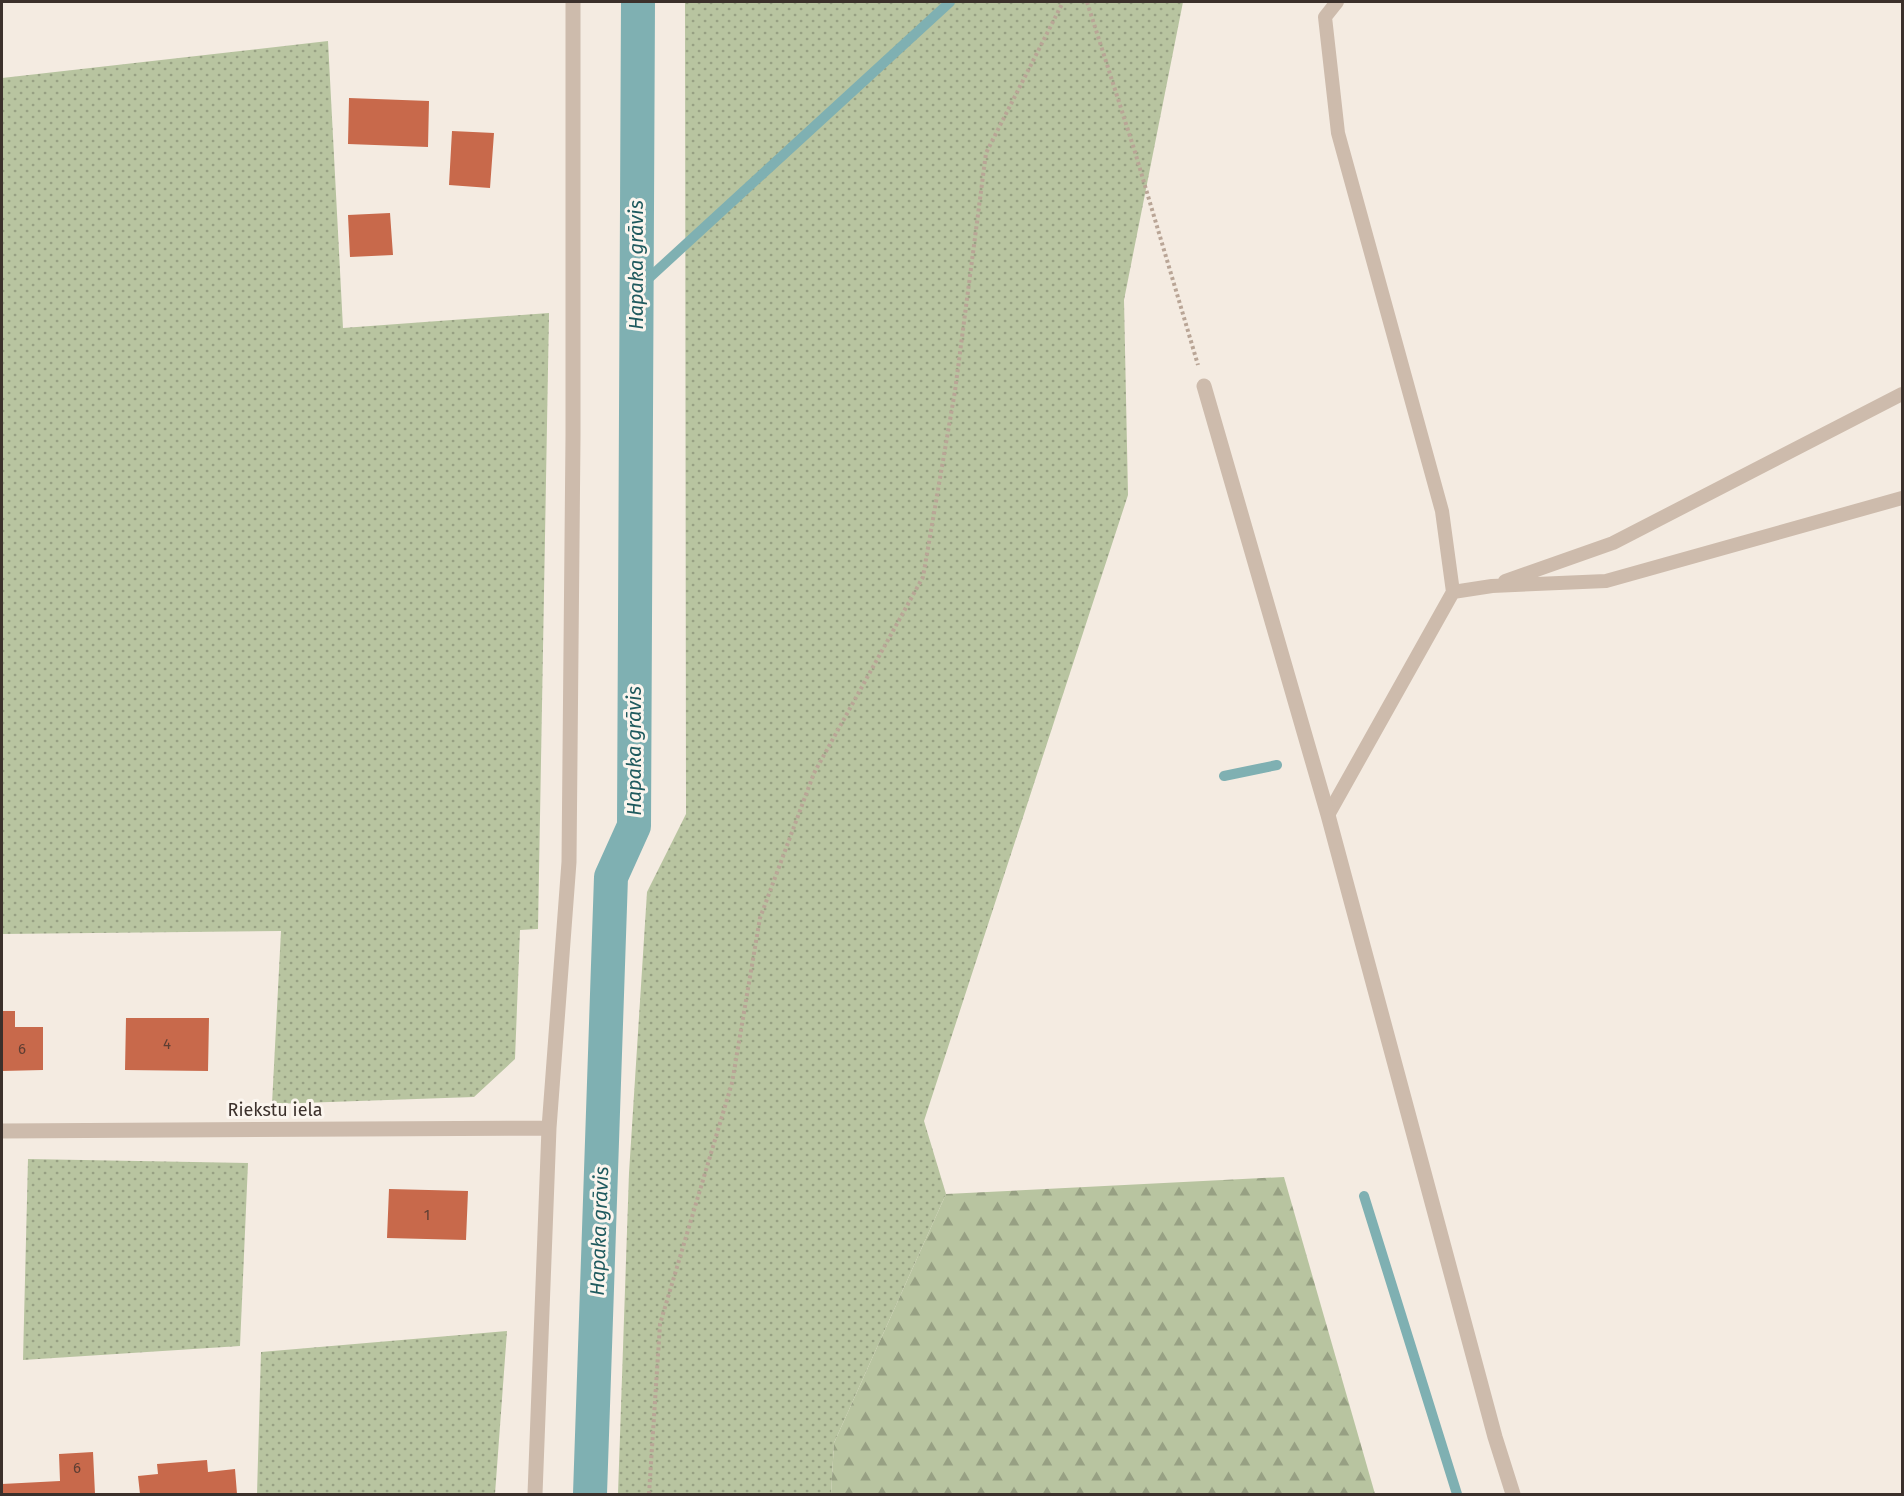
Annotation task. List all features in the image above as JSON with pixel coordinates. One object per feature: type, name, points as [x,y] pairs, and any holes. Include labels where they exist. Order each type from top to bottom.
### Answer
[{"type":"street","points":[[535,1494],[549,1128],[569,862],[573,436],[573,2]]},
{"type":"street","points":[[1204,386],[1328,815],[1492,1425],[1513,1494]]},
{"type":"street","name":"Riekstu iela","points":[[2,1131],[549,1128]]},
{"type":"lane","points":[[1328,815],[1453,592],[1442,511],[1338,133],[1325,17],[1337,2]]},
{"type":"lane","points":[[1492,586],[1613,543],[1902,394]]},
{"type":"lane","points":[[1453,592],[1492,586],[1606,581],[1902,498]]},
{"type":"path","points":[[649,1494],[660,1324],[732,1083],[760,918],[814,773],[922,577],[955,391],[986,153],[1064,2]]},
{"type":"path","points":[[1087,2],[1132,141],[1204,386]]},
{"type":"green space","points":[[685,2],[1183,2],[1124,300],[1128,495],[924,1121],[946,1194],[834,1443],[831,1494],[618,1494],[629,1173],[647,892],[686,814]]},
{"type":"green space","points":[[328,41],[343,328],[549,313],[538,929],[520,930],[515,1059],[474,1097],[272,1104],[281,931],[2,934],[2,78]]},
{"type":"green space","points":[[28,1159],[248,1163],[240,1346],[23,1360]]},
{"type":"green space","points":[[1284,1177],[1375,1494],[831,1494],[834,1443],[946,1194]]},
{"type":"green space","points":[[507,1331],[495,1494],[257,1494],[261,1352]]},
{"type":"building","points":[[349,98],[429,101],[428,147],[348,144]]},
{"type":"building","points":[[452,131],[494,133],[490,188],[449,185]]},
{"type":"building","points":[[390,213],[393,255],[350,257],[348,215]]},
{"type":"building","points":[[2,1011],[15,1011],[15,1027],[43,1027],[43,1070],[2,1071]]},
{"type":"building","points":[[126,1018],[209,1018],[208,1071],[125,1070]]},
{"type":"building","points":[[389,1189],[468,1191],[466,1240],[387,1238]]},
{"type":"building","points":[[93,1452],[95,1494],[2,1494],[2,1484],[60,1481],[59,1454]]},
{"type":"building","points":[[207,1460],[208,1472],[235,1469],[237,1494],[140,1494],[138,1476],[158,1474],[157,1464]]},
{"type":"waterway","name":"Hapaka grāvis","points":[[590,1494],[611,877],[634,826],[638,2]]},
{"type":"waterway","points":[[637,289],[950,2]]},
{"type":"waterway","points":[[1224,776],[1277,765]]},
{"type":"waterway","points":[[1364,1196],[1457,1494]]}]
